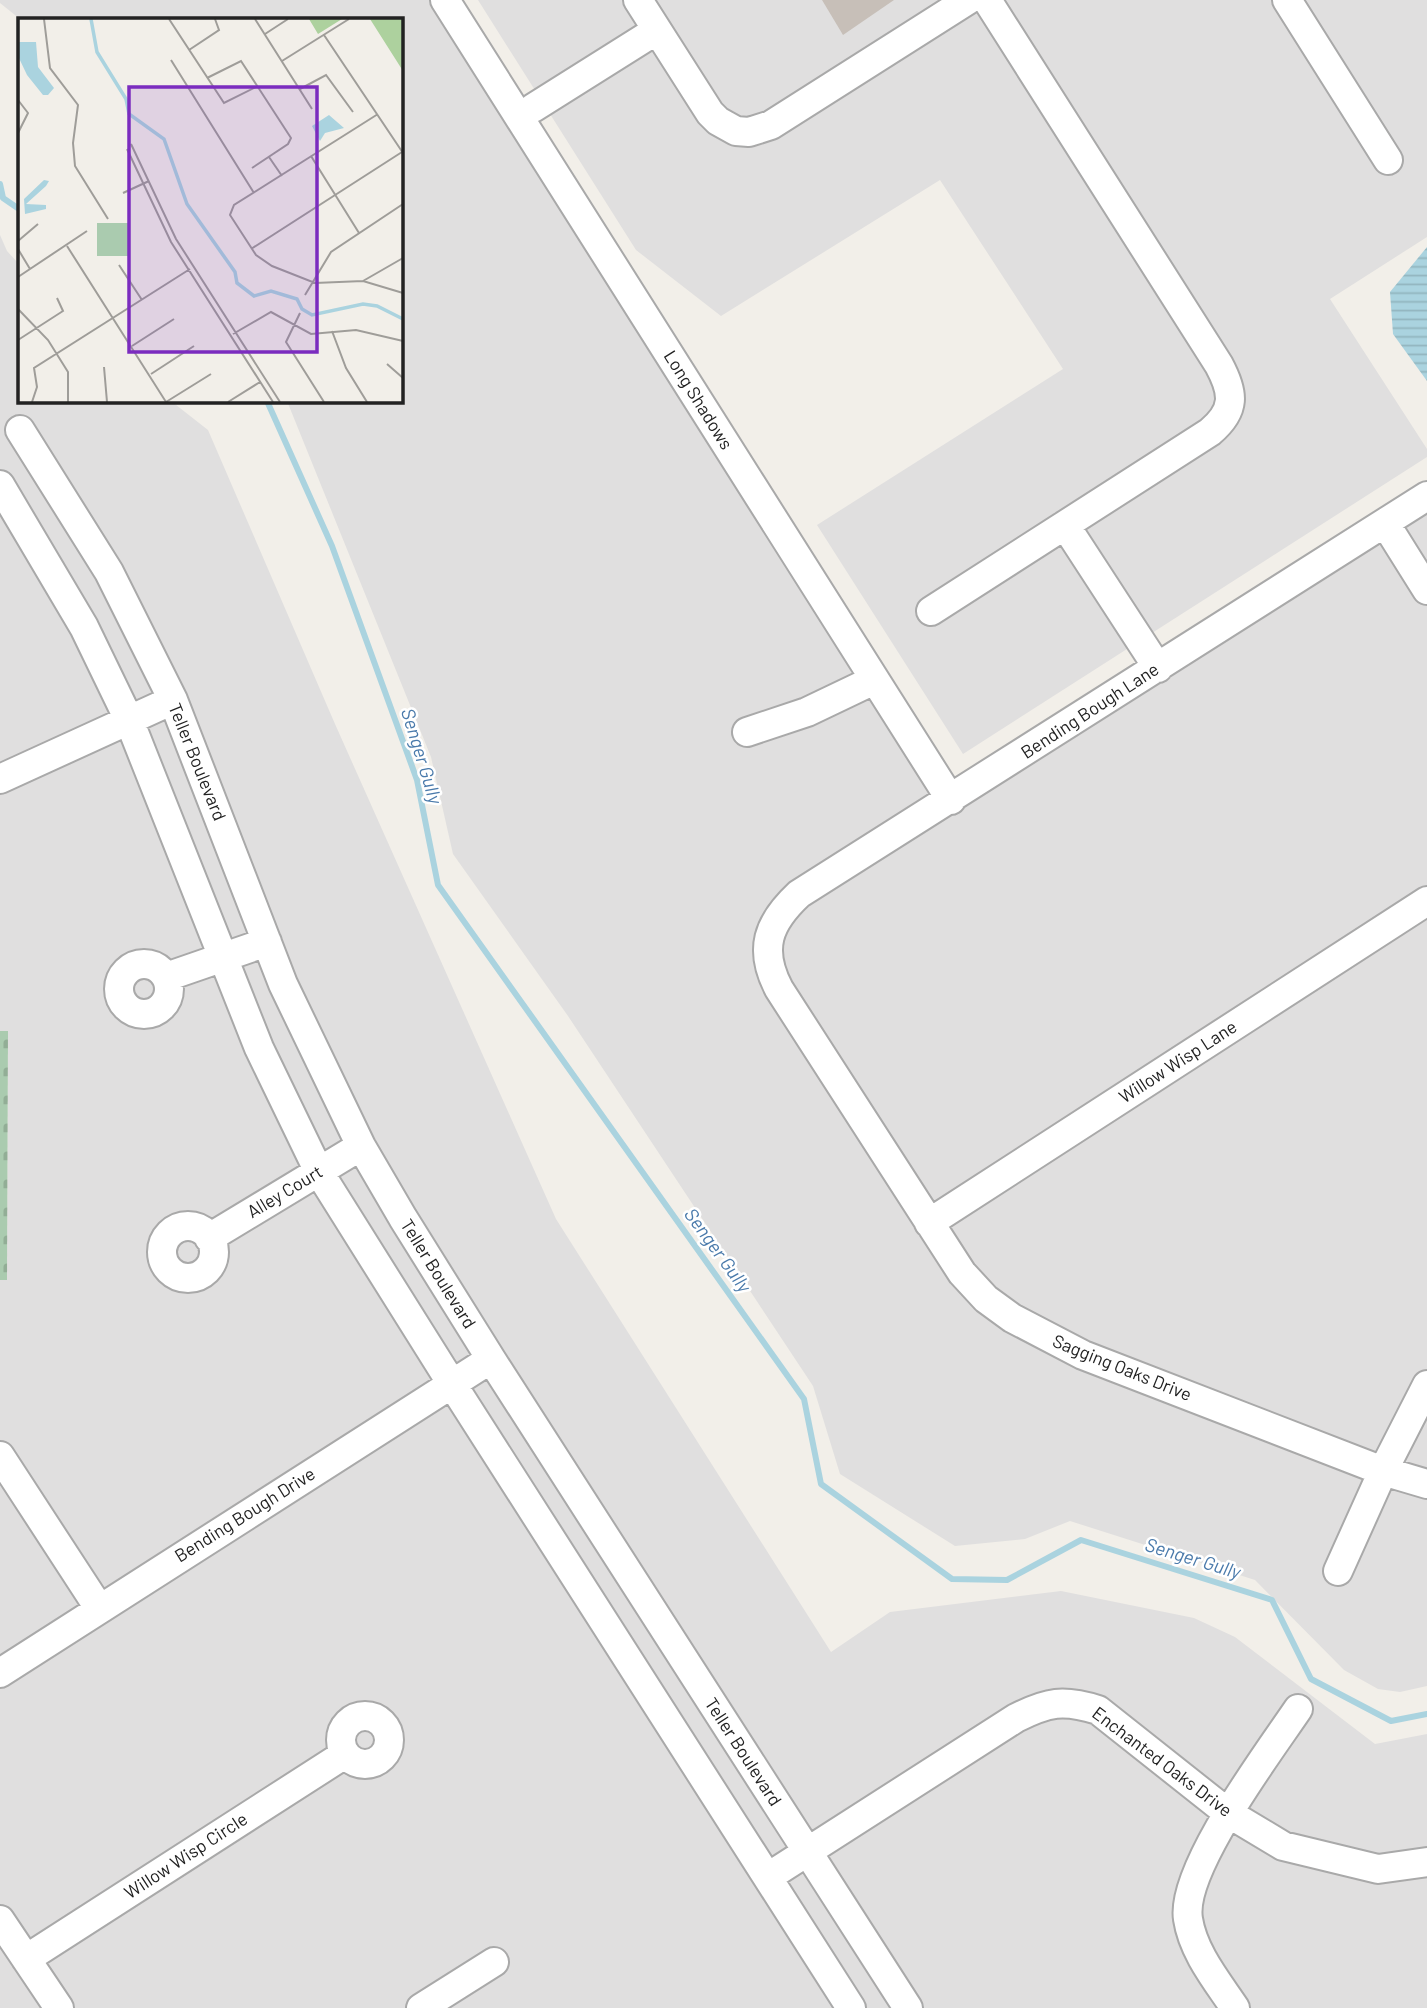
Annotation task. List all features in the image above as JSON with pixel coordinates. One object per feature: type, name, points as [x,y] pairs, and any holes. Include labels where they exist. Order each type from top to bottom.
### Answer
[{"type":"street","name":"Long Shadows","points":[[445,0],[951,800]]},
{"type":"street","points":[[638,0],[710,113],[736,131],[749,132],[771,125],[968,0]]},
{"type":"street","points":[[931,611],[1210,432],[1227,414],[1230,392],[1219,365],[987,0]]},
{"type":"street","points":[[1300,5],[1388,160]]},
{"type":"street","points":[[533,108],[657,30]]},
{"type":"street","name":"Teller Boulevard","points":[[20,430],[109,572],[173,700],[284,984],[361,1146],[491,1359],[908,2008]]},
{"type":"street","points":[[0,485],[84,627],[129,720],[259,1048],[319,1172],[851,2008]]},
{"type":"street","points":[[19,516],[59,492]]},
{"type":"street","name":"Bending Bough Lane","points":[[767,939],[772,926],[799,894],[1427,496]]},
{"type":"street","points":[[1385,523],[1427,590]]},
{"type":"street","points":[[1065,525],[1158,668]]},
{"type":"street","points":[[747,732],[807,712],[874,680]]},
{"type":"street","points":[[0,779],[173,700]]},
{"type":"street","name":"Willow Wisp Lane","points":[[929,1223],[1427,901]]},
{"type":"street","name":"Sagging Oaks Drive","points":[[767,939],[769,964],[779,989],[962,1273],[986,1299],[1044,1336],[1083,1355],[1383,1471],[1427,1484]]},
{"type":"street","points":[[166,977],[267,942]]},
{"type":"street","name":"Alley Court","points":[[209,1238],[361,1146]]},
{"type":"street","name":"Bending Bough Drive","points":[[0,1673],[491,1359]]},
{"type":"street","points":[[1338,1571],[1383,1471],[1427,1385]]},
{"type":"street","points":[[0,1456],[99,1608]]},
{"type":"street","name":"Enchanted Oaks Drive","points":[[768,1877],[1016,1718],[1056,1702],[1075,1703],[1098,1710],[1228,1813],[1283,1846],[1378,1869],[1427,1862]]},
{"type":"street","points":[[1235,2008],[1196,1944],[1187,1906],[1193,1882],[1228,1813],[1298,1709]]},
{"type":"street","name":"Willow Wisp Circle","points":[[26,1959],[345,1754]]},
{"type":"street","points":[[0,1920],[59,2008]]},
{"type":"street","points":[[421,2008],[494,1962]]},
{"type":"shaded area","points":[[0,0],[438,0],[951,813],[1427,509],[1427,1686],[1400,1692],[1378,1689],[1344,1670],[1255,1580],[1070,1521],[1025,1539],[955,1546],[840,1474],[813,1386],[568,1016],[453,854],[431,757],[287,402],[402,402],[402,18],[19,18],[0,3]]},
{"type":"shaded area","points":[[478,0],[1427,0],[1427,237],[1330,299],[1427,449],[1427,457],[963,754],[817,525],[1063,369],[940,180],[721,316],[636,250]]},
{"type":"shaded area","points":[[0,235],[7,251],[18,263],[18,402],[172,402],[208,430],[335,724],[556,1219],[831,1652],[890,1612],[1061,1591],[1194,1618],[1235,1637],[1375,1744],[1427,1734],[1427,2008],[0,2008],[0,1280],[7,1279],[8,1031],[0,1031]]},
{"type":"green space","points":[[0,1031],[8,1031],[7,1280],[0,1280]]},
{"type":"water","points":[[1427,247],[1427,381],[1393,334],[1390,292]]},
{"type":"building","points":[[822,0],[894,0],[843,35]]},
{"type":"waterway","name":"Senger Gully","points":[[0,184],[3,198],[18,208]]},
{"type":"waterway","name":"Senger Gully","points":[[267,402],[332,546],[417,780],[438,885],[804,1399],[821,1484],[952,1579],[1007,1580],[1081,1540],[1272,1600],[1311,1679],[1391,1721],[1427,1714]]}]
